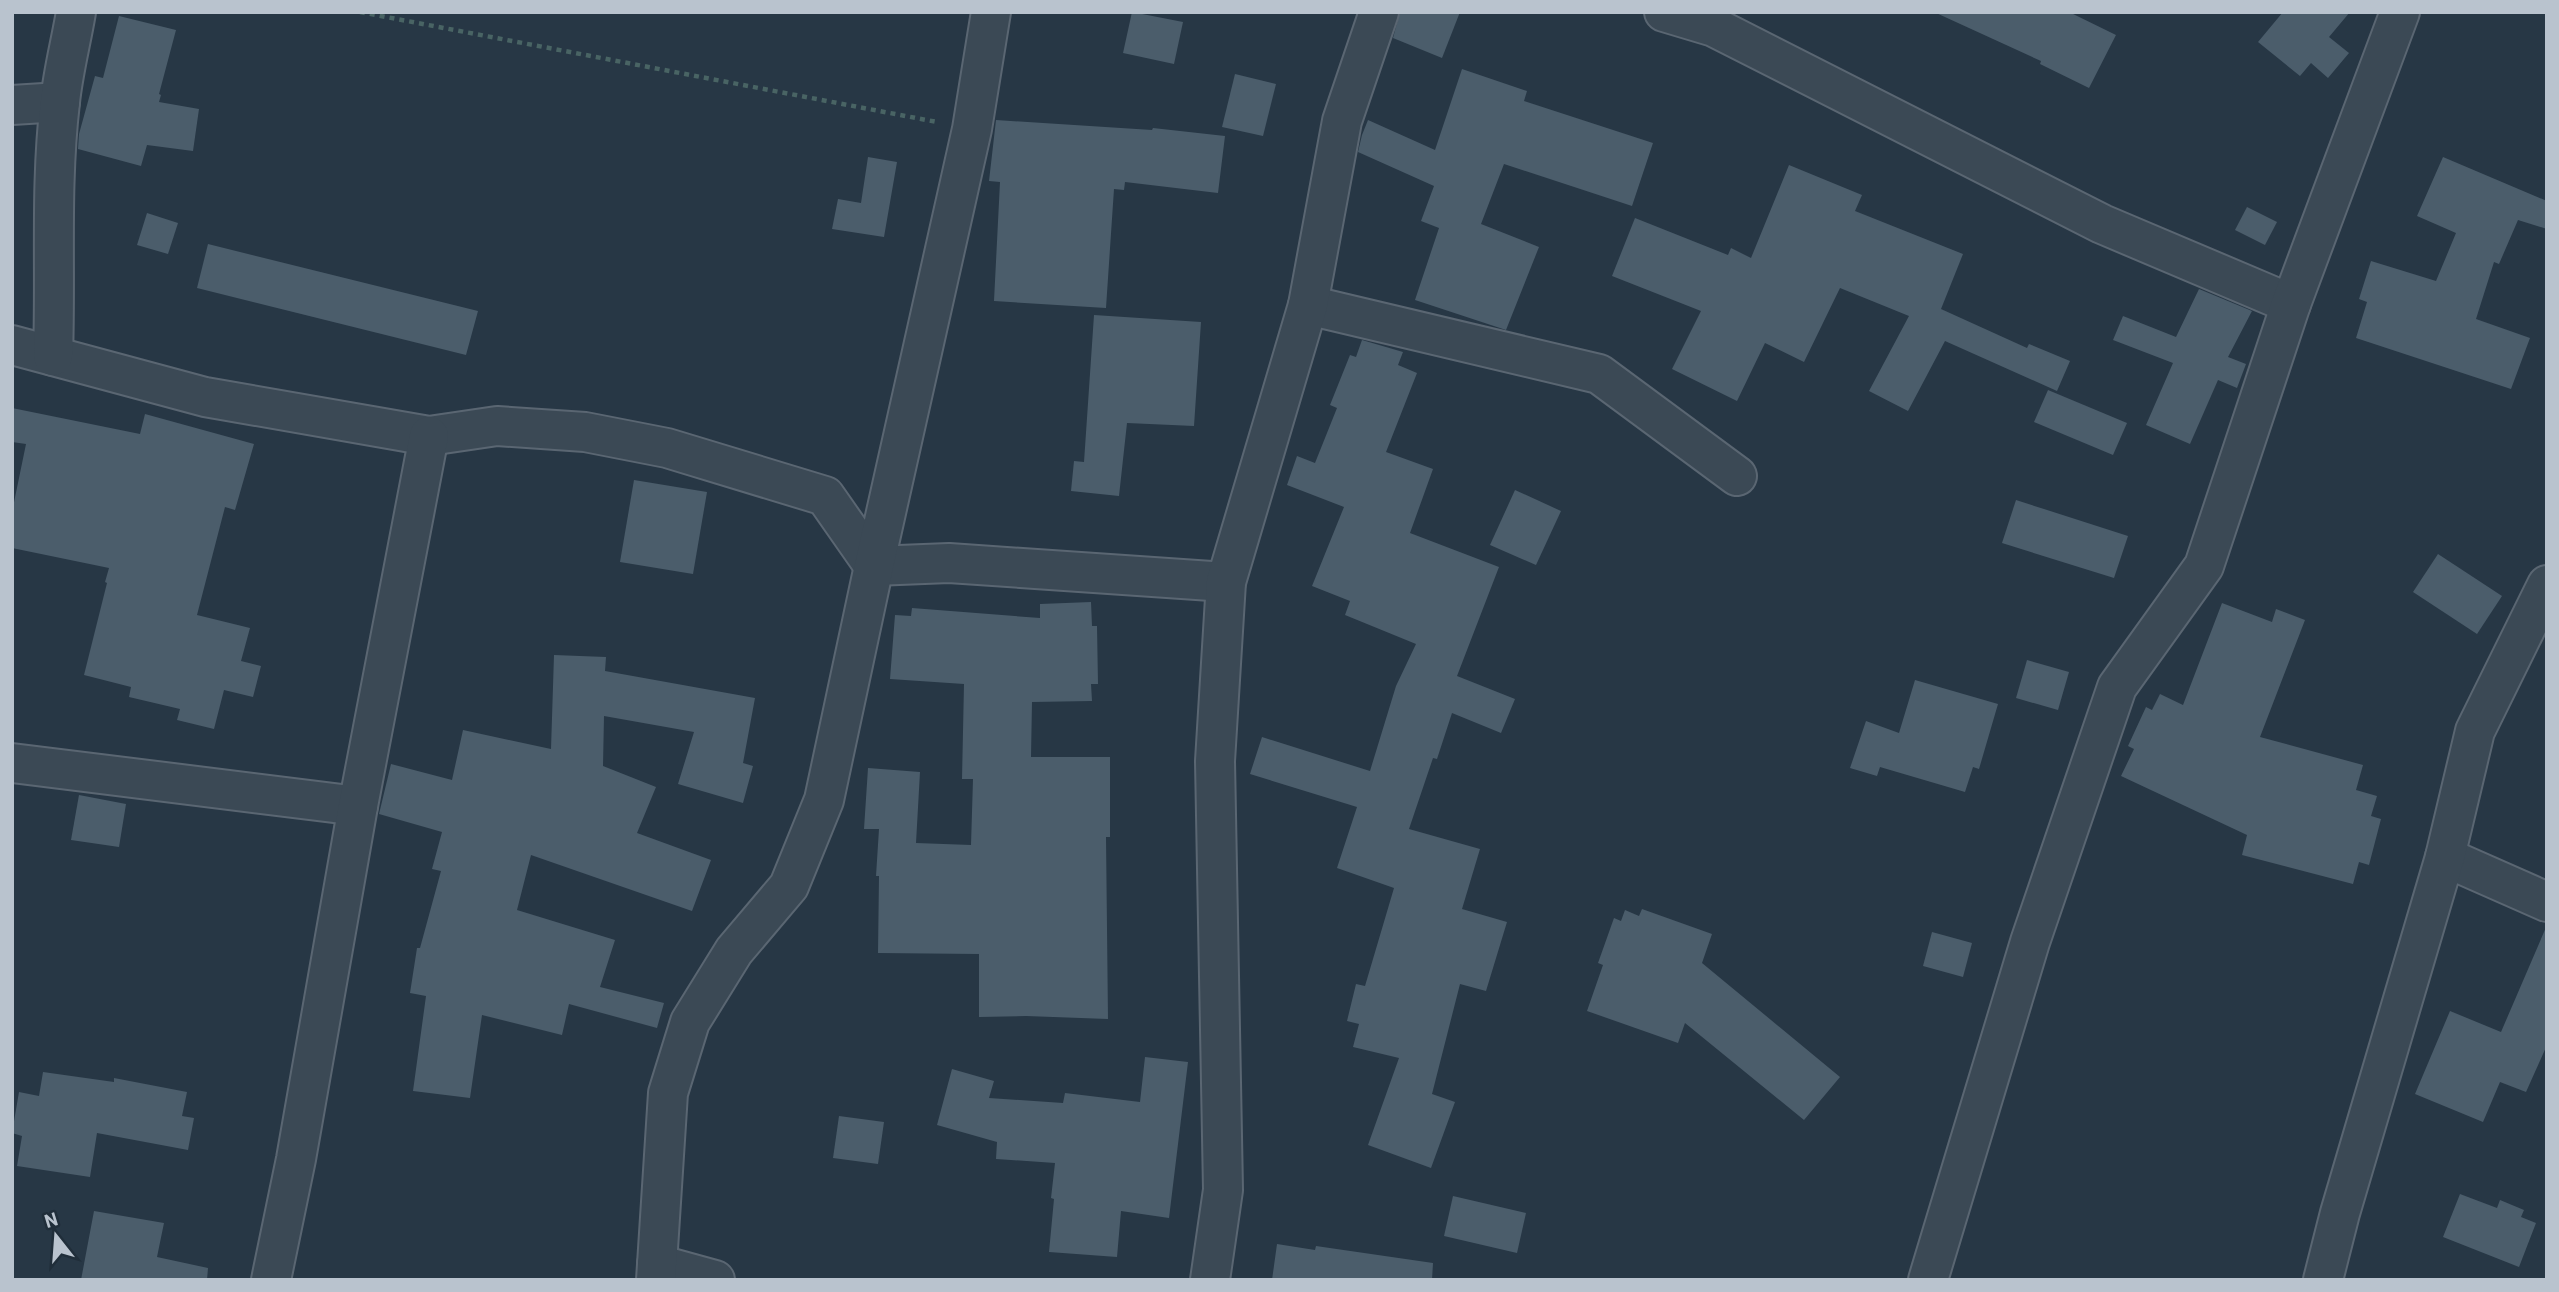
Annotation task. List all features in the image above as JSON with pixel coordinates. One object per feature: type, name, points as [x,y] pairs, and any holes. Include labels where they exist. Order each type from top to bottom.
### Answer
[{"type":"street","points":[[53,356],[56,277],[53,202],[60,102],[76,12]]},
{"type":"street","points":[[715,1280],[656,1272],[668,1093],[690,1022],[734,951],[789,886],[824,800],[972,129],[991,12]]},
{"type":"street","points":[[1210,1280],[1223,1190],[1215,761],[1226,582],[1308,305],[1342,121],[1379,12]]},
{"type":"street","points":[[1664,12],[1717,19],[2102,224],[2291,304]]},
{"type":"street","points":[[1928,1280],[2030,942],[2117,687],[2204,566],[2291,304],[2400,12]]},
{"type":"street","points":[[12,105],[60,102]]},
{"type":"street","points":[[1308,305],[1599,374],[1737,475]]},
{"type":"street","points":[[12,345],[205,397],[429,436],[498,426],[585,432],[667,447],[825,496],[874,566]]},
{"type":"street","points":[[271,1280],[296,1159],[358,806],[429,436]]},
{"type":"street","points":[[874,566],[949,563],[1226,582]]},
{"type":"street","points":[[2323,1280],[2340,1213],[2445,857],[2475,731],[2547,585]]},
{"type":"street","points":[[12,763],[358,806]]},
{"type":"street","points":[[2445,857],[2547,902]]},
{"type":"path","points":[[360,12],[972,129]]},
{"type":"building","points":[[1132,12],[1183,22],[1174,64],[1123,53]]},
{"type":"building","points":[[1400,12],[1460,12],[1442,58],[1393,38]]},
{"type":"building","points":[[1934,12],[2069,12],[2116,35],[2089,88],[2040,64],[2041,61]]},
{"type":"building","points":[[2283,12],[2350,12],[2329,37],[2349,53],[2328,78],[2311,63],[2300,76],[2258,42]]},
{"type":"building","points":[[119,16],[176,30],[159,102],[199,109],[193,151],[147,145],[141,166],[78,149],[79,134],[95,76],[103,78]]},
{"type":"building","points":[[1462,69],[1527,91],[1524,101],[1653,143],[1632,206],[1504,164],[1481,224],[1539,247],[1506,330],[1415,300],[1439,228],[1421,221],[1434,186],[1358,152],[1368,120],[1435,150]]},
{"type":"building","points":[[1235,74],[1276,84],[1263,136],[1222,127]]},
{"type":"building","points":[[996,120],[1153,128],[1225,136],[1218,193],[1125,182],[1124,190],[1114,189],[1106,308],[994,301],[1000,182],[989,181]]},
{"type":"building","points":[[868,157],[897,162],[884,237],[832,229],[838,199],[861,203]]},
{"type":"building","points":[[2443,157],[2547,201],[2547,229],[2518,220],[2499,264],[2494,262],[2476,319],[2530,338],[2511,389],[2356,338],[2367,302],[2359,299],[2371,261],[2436,281],[2456,233],[2417,216]]},
{"type":"building","points":[[1789,165],[1862,195],[1855,211],[1963,254],[1941,309],[2027,348],[2029,344],[2070,361],[2057,391],[1945,341],[1908,411],[1869,391],[1909,316],[1840,288],[1804,362],[1765,343],[1737,401],[1672,369],[1701,311],[1612,276],[1635,218],[1728,255],[1731,248],[1751,258]]},
{"type":"building","points":[[2247,207],[2277,222],[2265,245],[2235,230]]},
{"type":"building","points":[[147,213],[178,223],[168,254],[137,245]]},
{"type":"building","points":[[208,244],[478,311],[466,355],[197,288]]},
{"type":"building","points":[[2199,289],[2252,311],[2228,357],[2246,364],[2237,388],[2218,380],[2190,444],[2146,425],[2173,363],[2113,340],[2123,316],[2176,337]]},
{"type":"building","points":[[1094,315],[1201,322],[1194,426],[1127,423],[1119,496],[1071,491],[1074,461],[1084,462]]},
{"type":"building","points":[[1362,340],[1403,352],[1398,365],[1417,373],[1386,452],[1433,469],[1410,533],[1499,567],[1457,676],[1515,699],[1501,733],[1452,713],[1437,759],[1433,758],[1409,829],[1480,849],[1462,909],[1507,922],[1486,991],[1460,984],[1432,1094],[1455,1102],[1431,1168],[1368,1145],[1399,1058],[1353,1047],[1359,1024],[1347,1021],[1356,984],[1365,986],[1394,888],[1337,868],[1357,807],[1250,774],[1262,737],[1370,771],[1396,686],[1416,644],[1345,615],[1350,601],[1312,586],[1344,507],[1287,485],[1297,456],[1315,463],[1337,408],[1330,405],[1350,355],[1356,357]]},
{"type":"building","points":[[2048,390],[2127,423],[2113,455],[2034,422]]},
{"type":"building","points":[[12,408],[140,434],[145,414],[254,444],[235,510],[225,507],[197,615],[250,628],[241,661],[261,666],[253,697],[224,690],[214,729],[177,720],[180,709],[129,697],[131,687],[84,675],[109,568],[12,548],[12,512],[26,444],[12,442]]},
{"type":"building","points":[[634,480],[707,492],[693,574],[620,562]]},
{"type":"building","points":[[1515,490],[1561,511],[1536,565],[1490,545]]},
{"type":"building","points":[[2016,500],[2128,536],[2114,578],[2002,543]]},
{"type":"building","points":[[2438,554],[2502,596],[2477,634],[2413,592]]},
{"type":"building","points":[[1091,602],[1092,626],[1097,626],[1098,684],[1091,684],[1092,701],[1032,702],[1031,757],[1110,757],[1110,837],[1106,837],[1108,1019],[979,1017],[979,954],[878,953],[879,876],[876,876],[879,829],[864,829],[868,768],[920,772],[916,843],[971,845],[973,779],[962,779],[964,684],[890,679],[895,615],[911,616],[912,608],[1040,618],[1040,604]]},
{"type":"building","points":[[2222,603],[2272,622],[2276,609],[2305,620],[2260,737],[2363,765],[2356,790],[2377,796],[2371,816],[2381,819],[2369,865],[2359,862],[2353,884],[2242,855],[2247,835],[2121,776],[2134,749],[2128,746],[2146,707],[2152,710],[2160,694],[2183,705]]},
{"type":"building","points":[[554,655],[606,657],[605,671],[755,698],[743,763],[753,766],[743,803],[678,784],[694,732],[604,716],[603,766],[656,787],[637,833],[711,860],[692,911],[531,855],[517,910],[615,940],[600,987],[664,1003],[657,1028],[569,1004],[562,1035],[482,1015],[470,1098],[413,1091],[426,996],[410,993],[417,948],[420,948],[441,871],[432,869],[442,832],[379,814],[391,764],[452,780],[463,730],[551,749]]},
{"type":"building","points":[[2027,660],[2069,672],[2058,710],[2016,698]]},
{"type":"building","points":[[1915,680],[1998,704],[1979,769],[1973,767],[1965,792],[1880,767],[1877,776],[1850,768],[1866,721],[1899,733]]},
{"type":"building","points":[[79,795],[126,804],[119,847],[71,840]]},
{"type":"building","points":[[1642,909],[1712,934],[1702,963],[1840,1077],[1804,1120],[1685,1023],[1678,1043],[1587,1011],[1603,965],[1598,963],[1614,918],[1621,921],[1625,910],[1639,916]]},
{"type":"building","points":[[2547,925],[2547,1045],[2526,1092],[2500,1082],[2483,1122],[2415,1094],[2450,1011],[2501,1032]]},
{"type":"building","points":[[1932,932],[1972,943],[1963,977],[1923,966]]},
{"type":"building","points":[[1145,1057],[1188,1062],[1169,1218],[1121,1211],[1117,1257],[1049,1252],[1055,1163],[996,1159],[997,1142],[937,1125],[952,1069],[994,1081],[989,1098],[1063,1103],[1065,1093],[1140,1102]]},
{"type":"building","points":[[43,1072],[114,1082],[114,1078],[187,1092],[182,1116],[194,1118],[188,1150],[97,1133],[90,1177],[17,1166],[22,1136],[12,1133],[19,1092],[39,1096]]},
{"type":"building","points":[[839,1116],[884,1122],[878,1164],[833,1158]]},
{"type":"building","points":[[2460,1194],[2497,1208],[2500,1200],[2524,1210],[2521,1217],[2536,1223],[2519,1267],[2443,1237]]},
{"type":"building","points":[[1453,1196],[1526,1213],[1517,1253],[1444,1236]]},
{"type":"building","points":[[94,1211],[164,1223],[157,1257],[208,1268],[207,1280],[81,1280]]},
{"type":"building","points":[[1277,1244],[1315,1250],[1316,1246],[1433,1263],[1432,1280],[1272,1280]]}]
